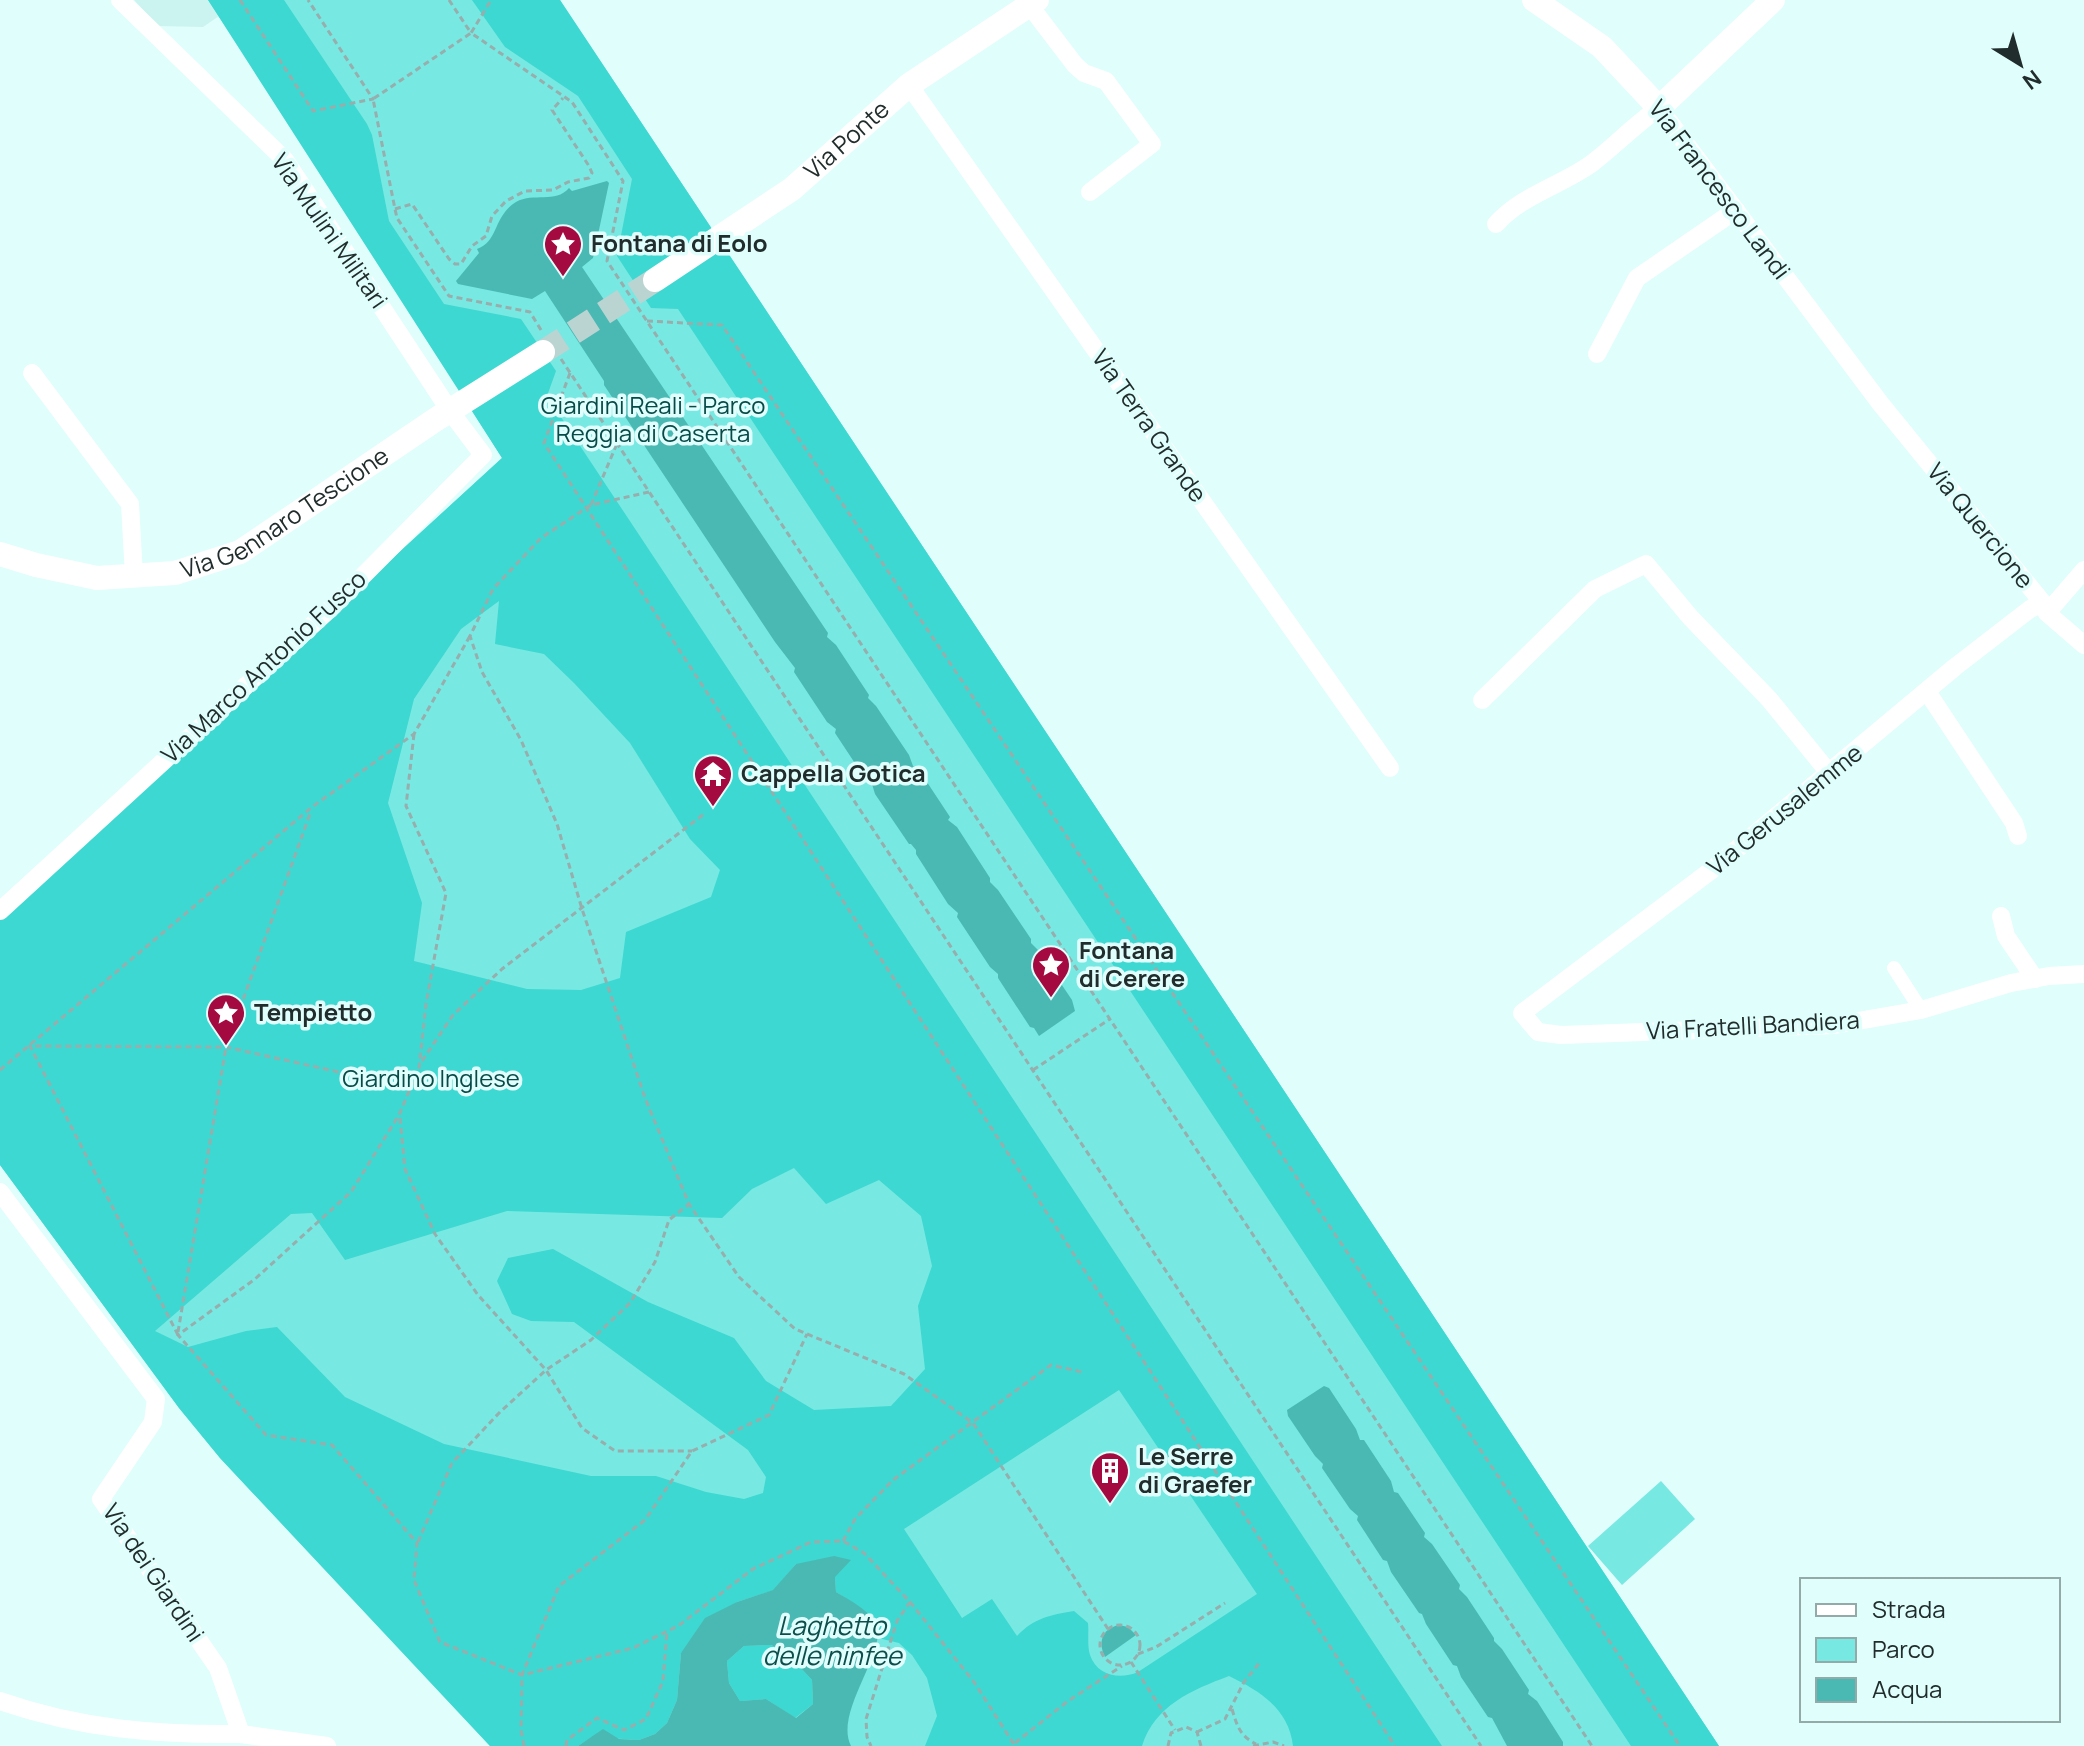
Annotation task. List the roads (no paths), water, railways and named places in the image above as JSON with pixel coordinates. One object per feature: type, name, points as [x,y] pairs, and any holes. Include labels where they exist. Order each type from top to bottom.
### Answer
[{"type":"street","name":"Via Mulini Militari","points":[[120,0],[285,160],[450,411]]},
{"type":"street","name":"Via Francesco Landi","points":[[1534,0],[1602,47],[1659,108],[1880,403]]},
{"type":"street","points":[[1496,224],[1510,209],[1590,164],[1635,124],[1659,108],[1773,0]]},
{"type":"street","points":[[1034,3],[1075,65],[1084,73],[1106,81],[1152,144],[1090,192]]},
{"type":"street","name":"Via Ponte","points":[[655,280],[792,189],[909,85],[1034,3]]},
{"type":"street","name":"Via Terra Grande","points":[[909,85],[1390,768]]},
{"type":"street","points":[[1597,354],[1637,278],[1736,210]]},
{"type":"street","name":"Via Gennaro Tescione","points":[[0,554],[97,578],[175,573],[240,552],[547,346]]},
{"type":"street","points":[[32,373],[130,504],[134,576]]},
{"type":"street","name":"Via Quercione","points":[[1880,403],[2045,608],[2084,645]]},
{"type":"street","name":"Via Marco Antonio Fusco","points":[[0,911],[333,606],[483,455],[450,411]]},
{"type":"street","points":[[1482,700],[1595,589],[1646,564],[1690,617],[1769,699],[1830,774]]},
{"type":"street","name":"Via Gerusalemme","points":[[1522,1013],[1664,908],[2030,609],[2045,608],[2084,570]]},
{"type":"street","points":[[1928,693],[2014,823],[2018,836]]},
{"type":"street","points":[[2001,916],[2006,936],[2035,979]]},
{"type":"street","points":[[1894,968],[1921,1010]]},
{"type":"street","name":"Via Fratelli Bandiera","points":[[1522,1013],[1538,1032],[1561,1035],[1835,1025],[1921,1010],[2011,983],[2084,974]]},
{"type":"street","name":"Via dei Giardini","points":[[0,1192],[156,1399],[153,1422],[101,1499],[218,1668],[241,1734]]},
{"type":"street","points":[[0,1701],[76,1723],[117,1730],[195,1735],[241,1734],[327,1746]]},
{"type":"water","points":[[607,181],[593,258],[582,267],[828,633],[827,637],[836,645],[869,695],[868,698],[909,755],[913,766],[917,767],[950,817],[948,820],[957,827],[990,882],[1072,1000],[1075,1011],[1039,1036],[957,917],[958,913],[948,904],[916,850],[875,794],[872,784],[868,783],[835,733],[836,729],[827,722],[794,672],[795,668],[604,385],[545,291],[532,299],[458,284],[456,281],[479,253],[477,249],[489,240],[503,214],[516,202],[557,196],[569,188],[572,191]]},
{"type":"water","points":[[1324,1386],[1329,1388],[1360,1440],[1364,1440],[1391,1481],[1394,1492],[1398,1493],[1425,1533],[1424,1537],[1460,1585],[1459,1589],[1529,1690],[1528,1694],[1537,1701],[1563,1746],[1507,1746],[1492,1718],[1488,1717],[1461,1677],[1457,1666],[1453,1665],[1422,1614],[1391,1572],[1387,1561],[1383,1560],[1357,1520],[1358,1516],[1350,1509],[1322,1468],[1323,1464],[1288,1416],[1287,1410]]},
{"type":"water","name":"Laghetto delle ninfee","points":[[834,1556],[851,1560],[835,1577],[836,1592],[862,1608],[875,1622],[878,1633],[875,1647],[849,1716],[851,1746],[578,1746],[603,1729],[619,1739],[639,1740],[655,1734],[667,1723],[677,1700],[681,1653],[705,1618],[737,1602],[773,1590],[796,1564]],"holes":[[[771,1645],[786,1652],[812,1680],[813,1704],[796,1718],[766,1699],[740,1701],[729,1683],[727,1661],[744,1646]]]},
{"type":"water","points":[[1119,1625],[1128,1627],[1136,1635],[1105,1657],[1103,1637],[1108,1630]]},
{"type":"tunnel","points":[[543,352],[655,280]]},
{"type":"place","name":"Fontana di Eolo","points":[[563,278]]},
{"type":"place","name":"Cappella Gotica","points":[[713,808]]},
{"type":"place","name":"Fontana di Cerere","points":[[1051,999]]},
{"type":"place","name":"Tempietto","points":[[226,1047]]},
{"type":"place","name":"Le Serre di Graefer","points":[[1110,1505]]},
{"type":"park label","name":"Giardini Reali - Parco Reggia di Caserta","points":[[653,420]]},
{"type":"park label","name":"Giardino Inglese","points":[[431,1079]]}]
